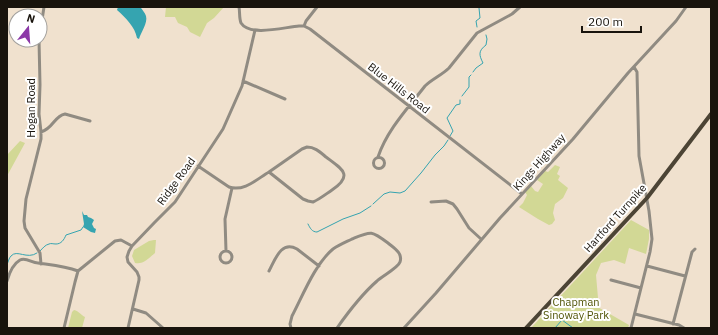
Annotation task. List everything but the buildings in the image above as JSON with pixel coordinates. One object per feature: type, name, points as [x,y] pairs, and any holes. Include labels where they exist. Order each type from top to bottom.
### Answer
[{"type":"main road","name":"Hartford Turnpike","points":[[526,328],[646,198],[711,114]]},
{"type":"street","points":[[239,7],[242,24],[255,30],[304,26],[317,7]]},
{"type":"street","points":[[378,157],[396,123],[427,84],[445,72],[452,65],[477,33],[512,14],[520,7]]},
{"type":"street","name":"Kings Highway","points":[[404,328],[522,194],[573,139],[634,67],[676,21],[686,7]]},
{"type":"street","name":"Blue Hills Road","points":[[304,26],[310,29],[522,194]]},
{"type":"street","name":"Ridge Road","points":[[132,246],[173,204],[226,123],[244,81],[255,30]]},
{"type":"street","name":"Hogan Road","points":[[40,48],[39,114],[41,132],[25,204],[24,223],[25,228],[40,254],[42,264]]},
{"type":"street","points":[[631,328],[647,266],[652,239],[639,156],[637,72],[634,67]]},
{"type":"street","points":[[244,81],[285,99]]},
{"type":"street","points":[[41,132],[50,128],[59,116],[65,114],[90,121]]},
{"type":"street","points":[[198,166],[232,188],[246,187],[302,149],[309,147],[315,149],[339,167],[344,177],[340,185],[311,202],[303,199],[269,172]]},
{"type":"street","points":[[226,251],[225,219],[232,188]]},
{"type":"street","points":[[431,202],[446,201],[453,204],[469,228],[482,239]]},
{"type":"street","points":[[290,328],[291,319],[319,266],[329,254],[337,247],[368,233],[376,234],[400,255],[398,264],[367,290],[338,328]]},
{"type":"street","points":[[64,328],[78,271],[115,241],[121,240],[132,246],[129,251],[128,259],[139,277],[128,328]]},
{"type":"street","points":[[269,272],[281,250],[288,246],[295,248],[319,266]]},
{"type":"street","points":[[673,324],[685,276],[694,248]]},
{"type":"street","points":[[7,281],[13,267],[20,260],[25,259],[36,263],[78,271]]},
{"type":"street","points":[[647,266],[685,276]]},
{"type":"street","points":[[611,280],[641,288]]},
{"type":"street","points":[[132,309],[146,313],[163,328]]},
{"type":"street","points":[[635,314],[684,328]]},
{"type":"green space","points":[[166,7],[224,7],[207,23],[200,37],[190,32],[187,27],[178,23],[175,17],[165,17]]},
{"type":"green space","points":[[20,141],[25,143],[7,176],[7,155]]},
{"type":"green space","points":[[555,165],[560,167],[557,174],[560,176],[558,180],[568,188],[563,198],[555,204],[553,213],[555,220],[549,225],[519,207],[527,195],[525,192],[531,186],[538,192],[543,184],[537,180],[545,171],[548,172]]},
{"type":"green space","name":"Chapman Sinoway Park","points":[[631,220],[649,230],[646,254],[629,248],[625,264],[614,260],[601,263],[596,275],[598,298],[596,306],[629,325],[628,328],[531,328]]},
{"type":"green space","points":[[156,240],[155,253],[141,263],[135,263],[132,256],[134,250],[149,241]]},
{"type":"green space","points":[[74,310],[85,317],[82,328],[68,328],[72,312]]},
{"type":"water","points":[[118,7],[140,7],[144,12],[146,22],[139,39],[137,38],[130,23],[117,10]]},
{"type":"water","points":[[82,211],[84,215],[87,215],[94,220],[92,224],[96,229],[95,233],[83,227]]},
{"type":"waterway","points":[[477,27],[476,21],[480,18],[480,7]]},
{"type":"waterway","points":[[473,72],[483,63],[480,53],[486,45],[486,35]]},
{"type":"waterway","points":[[462,96],[469,87],[469,77],[471,75]]},
{"type":"waterway","points":[[450,136],[453,131],[447,118],[456,105],[460,104],[460,100]]},
{"type":"waterway","points":[[373,204],[384,194],[390,192],[400,193],[405,191],[448,140]]},
{"type":"waterway","points":[[308,224],[312,231],[317,232],[343,219],[360,213],[371,206]]},
{"type":"waterway","points":[[40,251],[48,244],[59,243],[66,235],[81,230],[83,227]]},
{"type":"waterway","points":[[7,265],[13,254],[33,255],[37,253]]},
{"type":"waterway","points":[[555,328],[562,320],[573,328]]}]
